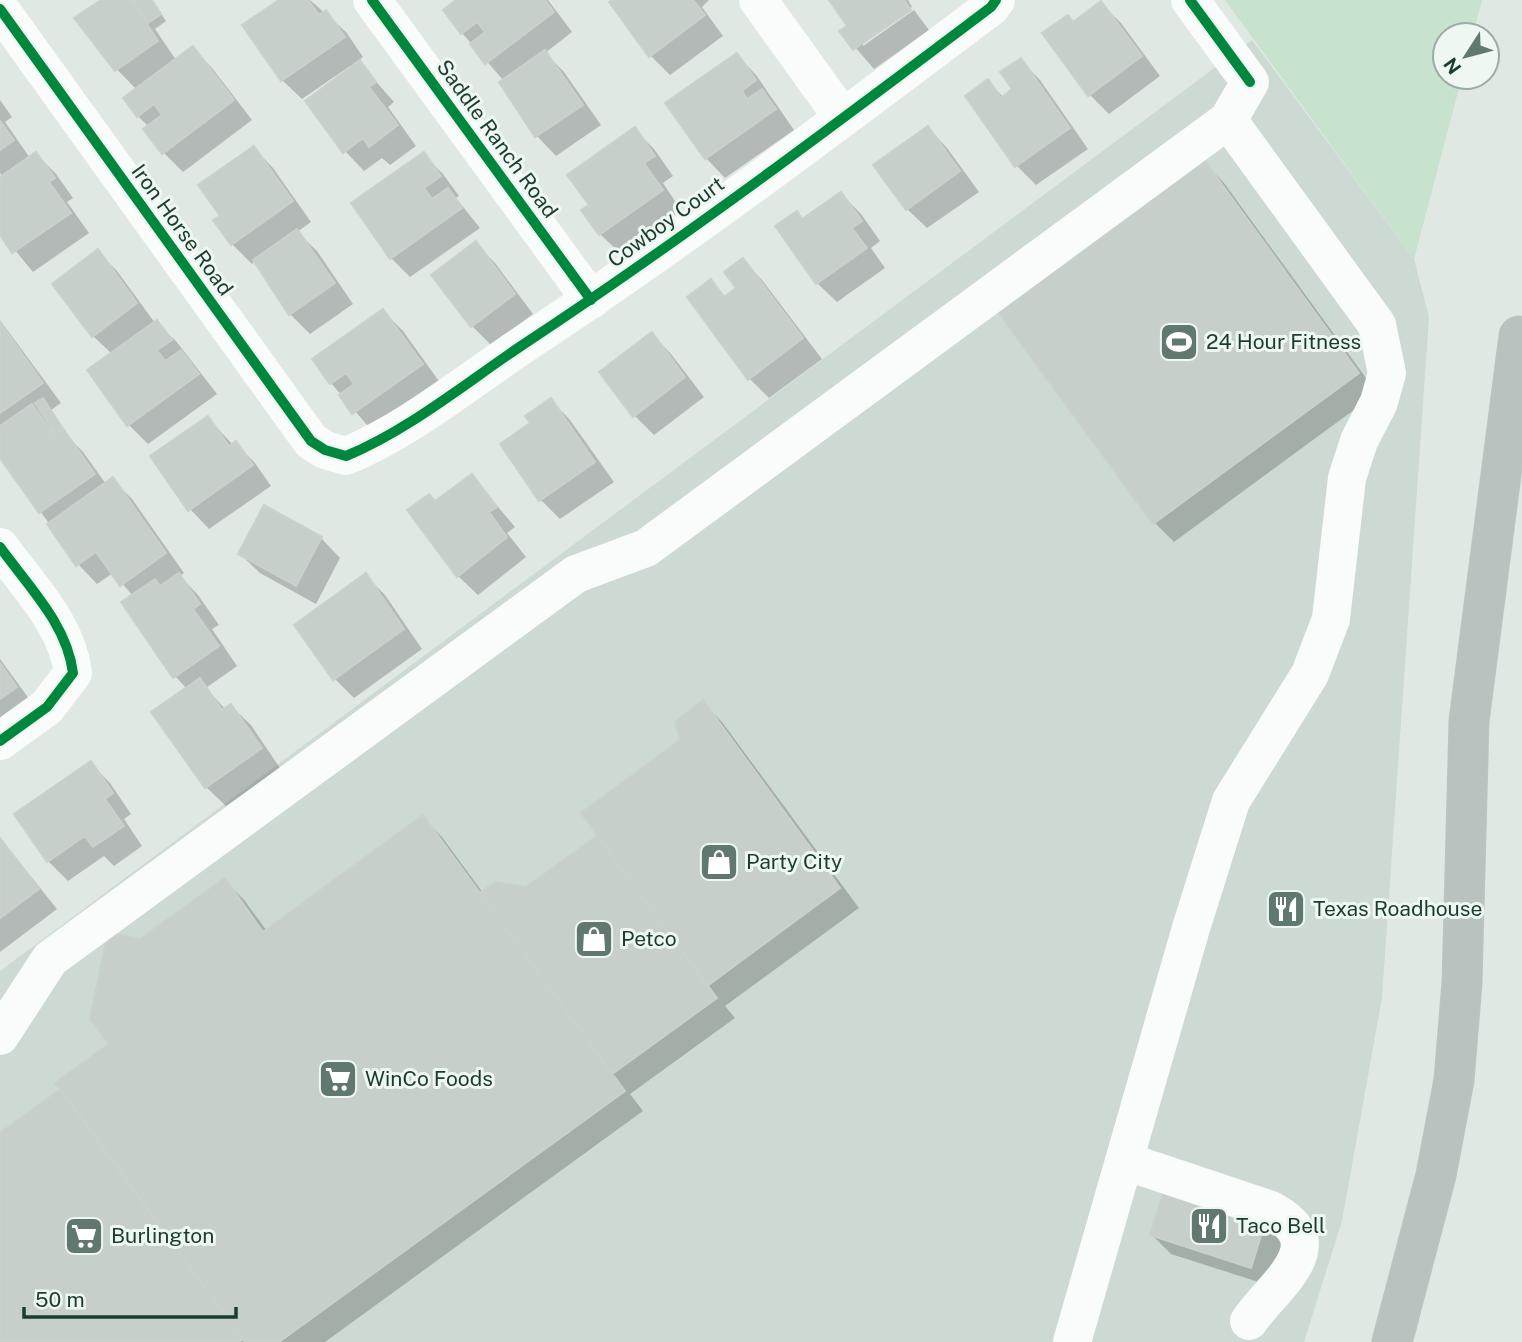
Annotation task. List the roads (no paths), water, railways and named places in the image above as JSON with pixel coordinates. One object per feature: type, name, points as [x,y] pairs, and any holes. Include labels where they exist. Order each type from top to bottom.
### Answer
[{"type":"highway","points":[[1521,325],[1522,392]]},
{"type":"highway","points":[[1392,1342],[1436,1175],[1454,1080],[1462,983],[1469,721],[1521,325]]},
{"type":"street","name":"Saddle Ranch Road","points":[[372,0],[590,300]]},
{"type":"street","points":[[758,0],[843,118]]},
{"type":"street","name":"Cowboy Court","points":[[346,456],[388,435],[590,300],[843,118],[991,7],[996,0]]},
{"type":"street","points":[[0,1036],[50,959],[576,574],[646,548],[1228,120],[1250,82],[1190,0]]},
{"type":"street","name":"Iron Horse Road","points":[[0,9],[311,441],[326,450],[346,456]]},
{"type":"street","points":[[1072,1342],[1191,929],[1231,801],[1310,674],[1331,619],[1347,478],[1359,441],[1379,402],[1387,373],[1377,325],[1228,120]]},
{"type":"street","points":[[0,547],[63,634],[70,652],[73,673],[47,707],[0,741]]},
{"type":"street","points":[[1125,1161],[1271,1210],[1285,1217],[1296,1228],[1301,1241],[1300,1254],[1292,1270],[1249,1321]]},
{"type":"place","name":"24 Hour Fitness","points":[[1179,342]]},
{"type":"place","name":"Party City","points":[[719,862]]},
{"type":"place","name":"Texas Roadhouse","points":[[1286,909]]},
{"type":"place","name":"Petco","points":[[594,939]]},
{"type":"place","name":"WinCo Foods","points":[[338,1079]]},
{"type":"place","name":"Taco Bell","points":[[1209,1226]]},
{"type":"place","name":"Burlington","points":[[84,1236]]}]
